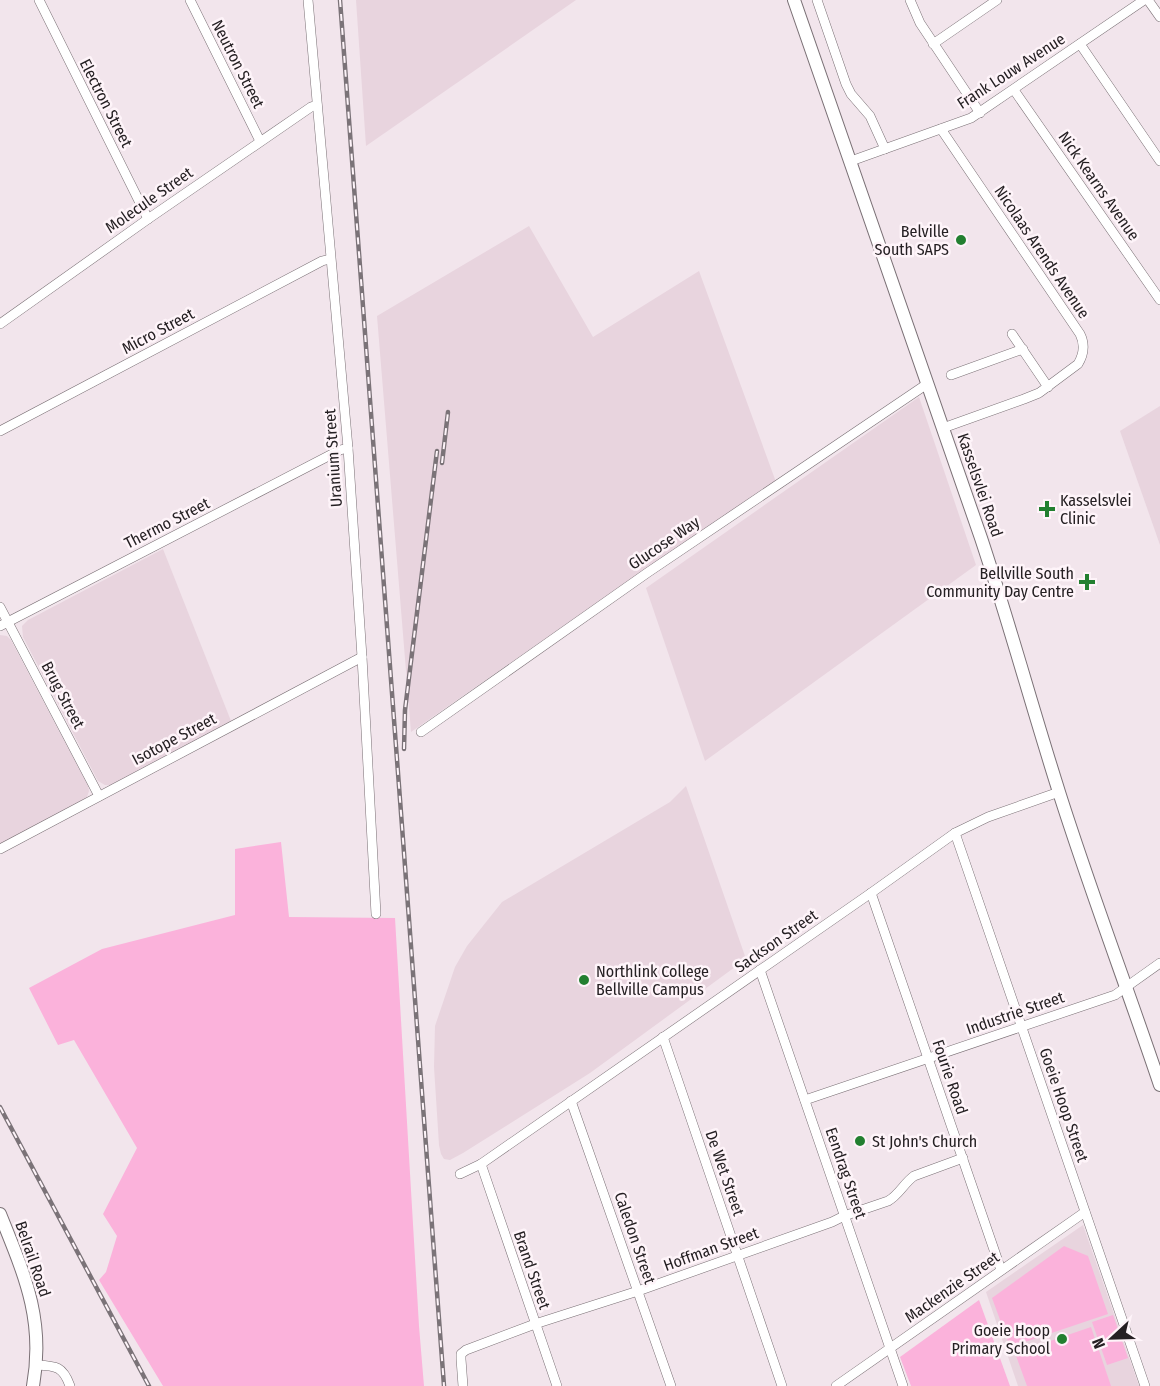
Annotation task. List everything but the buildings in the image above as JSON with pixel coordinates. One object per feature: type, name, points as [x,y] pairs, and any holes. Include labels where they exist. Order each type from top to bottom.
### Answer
[{"type":"street","name":"Electron Street","points":[[39,0],[148,219]]},
{"type":"street","name":"Neutron Street","points":[[190,0],[260,141]]},
{"type":"street","name":"Uranium Street","points":[[308,0],[348,448],[376,914]]},
{"type":"street","name":"Kasselsvlei Road","points":[[794,0],[1000,596],[1059,792],[1160,1085]]},
{"type":"street","points":[[817,0],[846,84],[851,94],[870,116],[885,148]]},
{"type":"street","points":[[910,0],[933,44],[980,113]]},
{"type":"street","points":[[933,44],[997,0]]},
{"type":"street","name":"Frank Louw Avenue","points":[[850,161],[971,118],[1146,0]]},
{"type":"street","points":[[1146,0],[1160,17]]},
{"type":"street","points":[[1080,44],[1160,161]]},
{"type":"street","name":"Nick Kearns Avenue","points":[[1014,90],[1160,300]]},
{"type":"street","name":"Molecule Street","points":[[0,324],[260,141],[317,105]]},
{"type":"street","name":"Nicolaas Arends Avenue","points":[[941,129],[1084,343],[1082,358],[1078,364],[1048,387],[1024,399],[943,428]]},
{"type":"street","name":"Micro Street","points":[[0,431],[312,266],[330,259]]},
{"type":"street","points":[[1012,334],[1048,387]]},
{"type":"street","points":[[951,375],[1023,349]]},
{"type":"street","name":"Glucose Way","points":[[421,732],[647,573],[927,384]]},
{"type":"street","name":"Thermo Street","points":[[4,624],[330,455],[348,448]]},
{"type":"street","name":"Brug Street","points":[[0,608],[4,624],[99,796]]},
{"type":"street","name":"Isotope Street","points":[[0,849],[362,657]]},
{"type":"street","name":"Sackson Street","points":[[459,1174],[481,1164],[955,834],[988,817],[1059,792]]},
{"type":"street","name":"Goeie Hoop Street","points":[[955,834],[1145,1386]]},
{"type":"street","name":"Fourie Road","points":[[872,893],[1002,1270]]},
{"type":"street","name":"Industrie Street","points":[[805,1100],[1115,994],[1160,963]]},
{"type":"street","name":"Eendrag Street","points":[[760,970],[903,1386]]},
{"type":"street","name":"De Wet Street","points":[[663,1037],[782,1386]]},
{"type":"street","name":"Caledon Street","points":[[571,1101],[670,1386]]},
{"type":"street","name":"Hoffman Street","points":[[463,1386],[461,1354],[466,1350],[888,1201],[914,1176],[963,1158]]},
{"type":"street","name":"Brand Street","points":[[481,1164],[556,1386]]},
{"type":"street","name":"Mackenzie Street","points":[[836,1386],[1085,1212]]},
{"type":"street","name":"Belrail Road","points":[[0,1214],[32,1302],[37,1335],[33,1386]]},
{"type":"street","points":[[36,1365],[54,1366],[62,1370],[70,1386]]},
{"type":"shaded area","points":[[356,0],[576,0],[366,146]]},
{"type":"shaded area","points":[[529,226],[593,337],[699,271],[776,482],[651,565],[411,732],[377,316]]},
{"type":"shaded area","points":[[919,397],[976,565],[705,761],[646,588]]},
{"type":"shaded area","points":[[1160,406],[1160,545],[1120,431]]},
{"type":"shaded area","points":[[163,549],[231,721],[111,785],[105,785],[98,781],[23,637],[22,626],[28,620]]},
{"type":"shaded area","points":[[0,635],[7,636],[11,640],[89,791],[84,800],[0,845]]},
{"type":"shaded area","name":"Northlink College Bellville Campus","points":[[686,786],[746,959],[590,1073],[463,1153],[450,1160],[444,1159],[439,1145],[434,1067],[435,1026],[455,967],[467,946],[502,902],[670,802]]},
{"type":"shaded area","points":[[281,842],[289,917],[395,918],[424,1386],[163,1386],[99,1280],[106,1272],[117,1236],[103,1214],[137,1148],[74,1040],[58,1045],[29,988],[102,949],[235,915],[235,849]]},
{"type":"shaded area","name":"Goeie Hoop Primary School","points":[[1083,1225],[1139,1386],[1018,1386],[986,1292]]},
{"type":"shaded area","points":[[1064,1246],[1088,1256],[1108,1314],[1010,1347],[992,1298]]},
{"type":"shaded area","points":[[979,1300],[1010,1386],[911,1386],[900,1357]]},
{"type":"shaded area","points":[[1113,1315],[1128,1358],[1107,1365],[1092,1322]]},
{"type":"shaded area","points":[[1091,1327],[1111,1386],[1027,1386],[1015,1353]]},
{"type":"railway","points":[[340,0],[444,1386]]},
{"type":"railway","points":[[442,463],[448,412]]},
{"type":"railway","points":[[404,749],[405,710],[437,451]]},
{"type":"railway","points":[[0,1107],[149,1386]]},
{"type":"place","name":"Belville South SAPS","points":[[961,240]]},
{"type":"place","name":"Kasselsvlei Clinic","points":[[1047,509]]},
{"type":"place","name":"Bellville South Community Day Centre","points":[[1087,582]]},
{"type":"place","name":"Northlink College Bellville Campus","points":[[584,980]]},
{"type":"place","name":"St John's Church","points":[[860,1141]]},
{"type":"place","name":"Goeie Hoop Primary School","points":[[1062,1339]]}]
